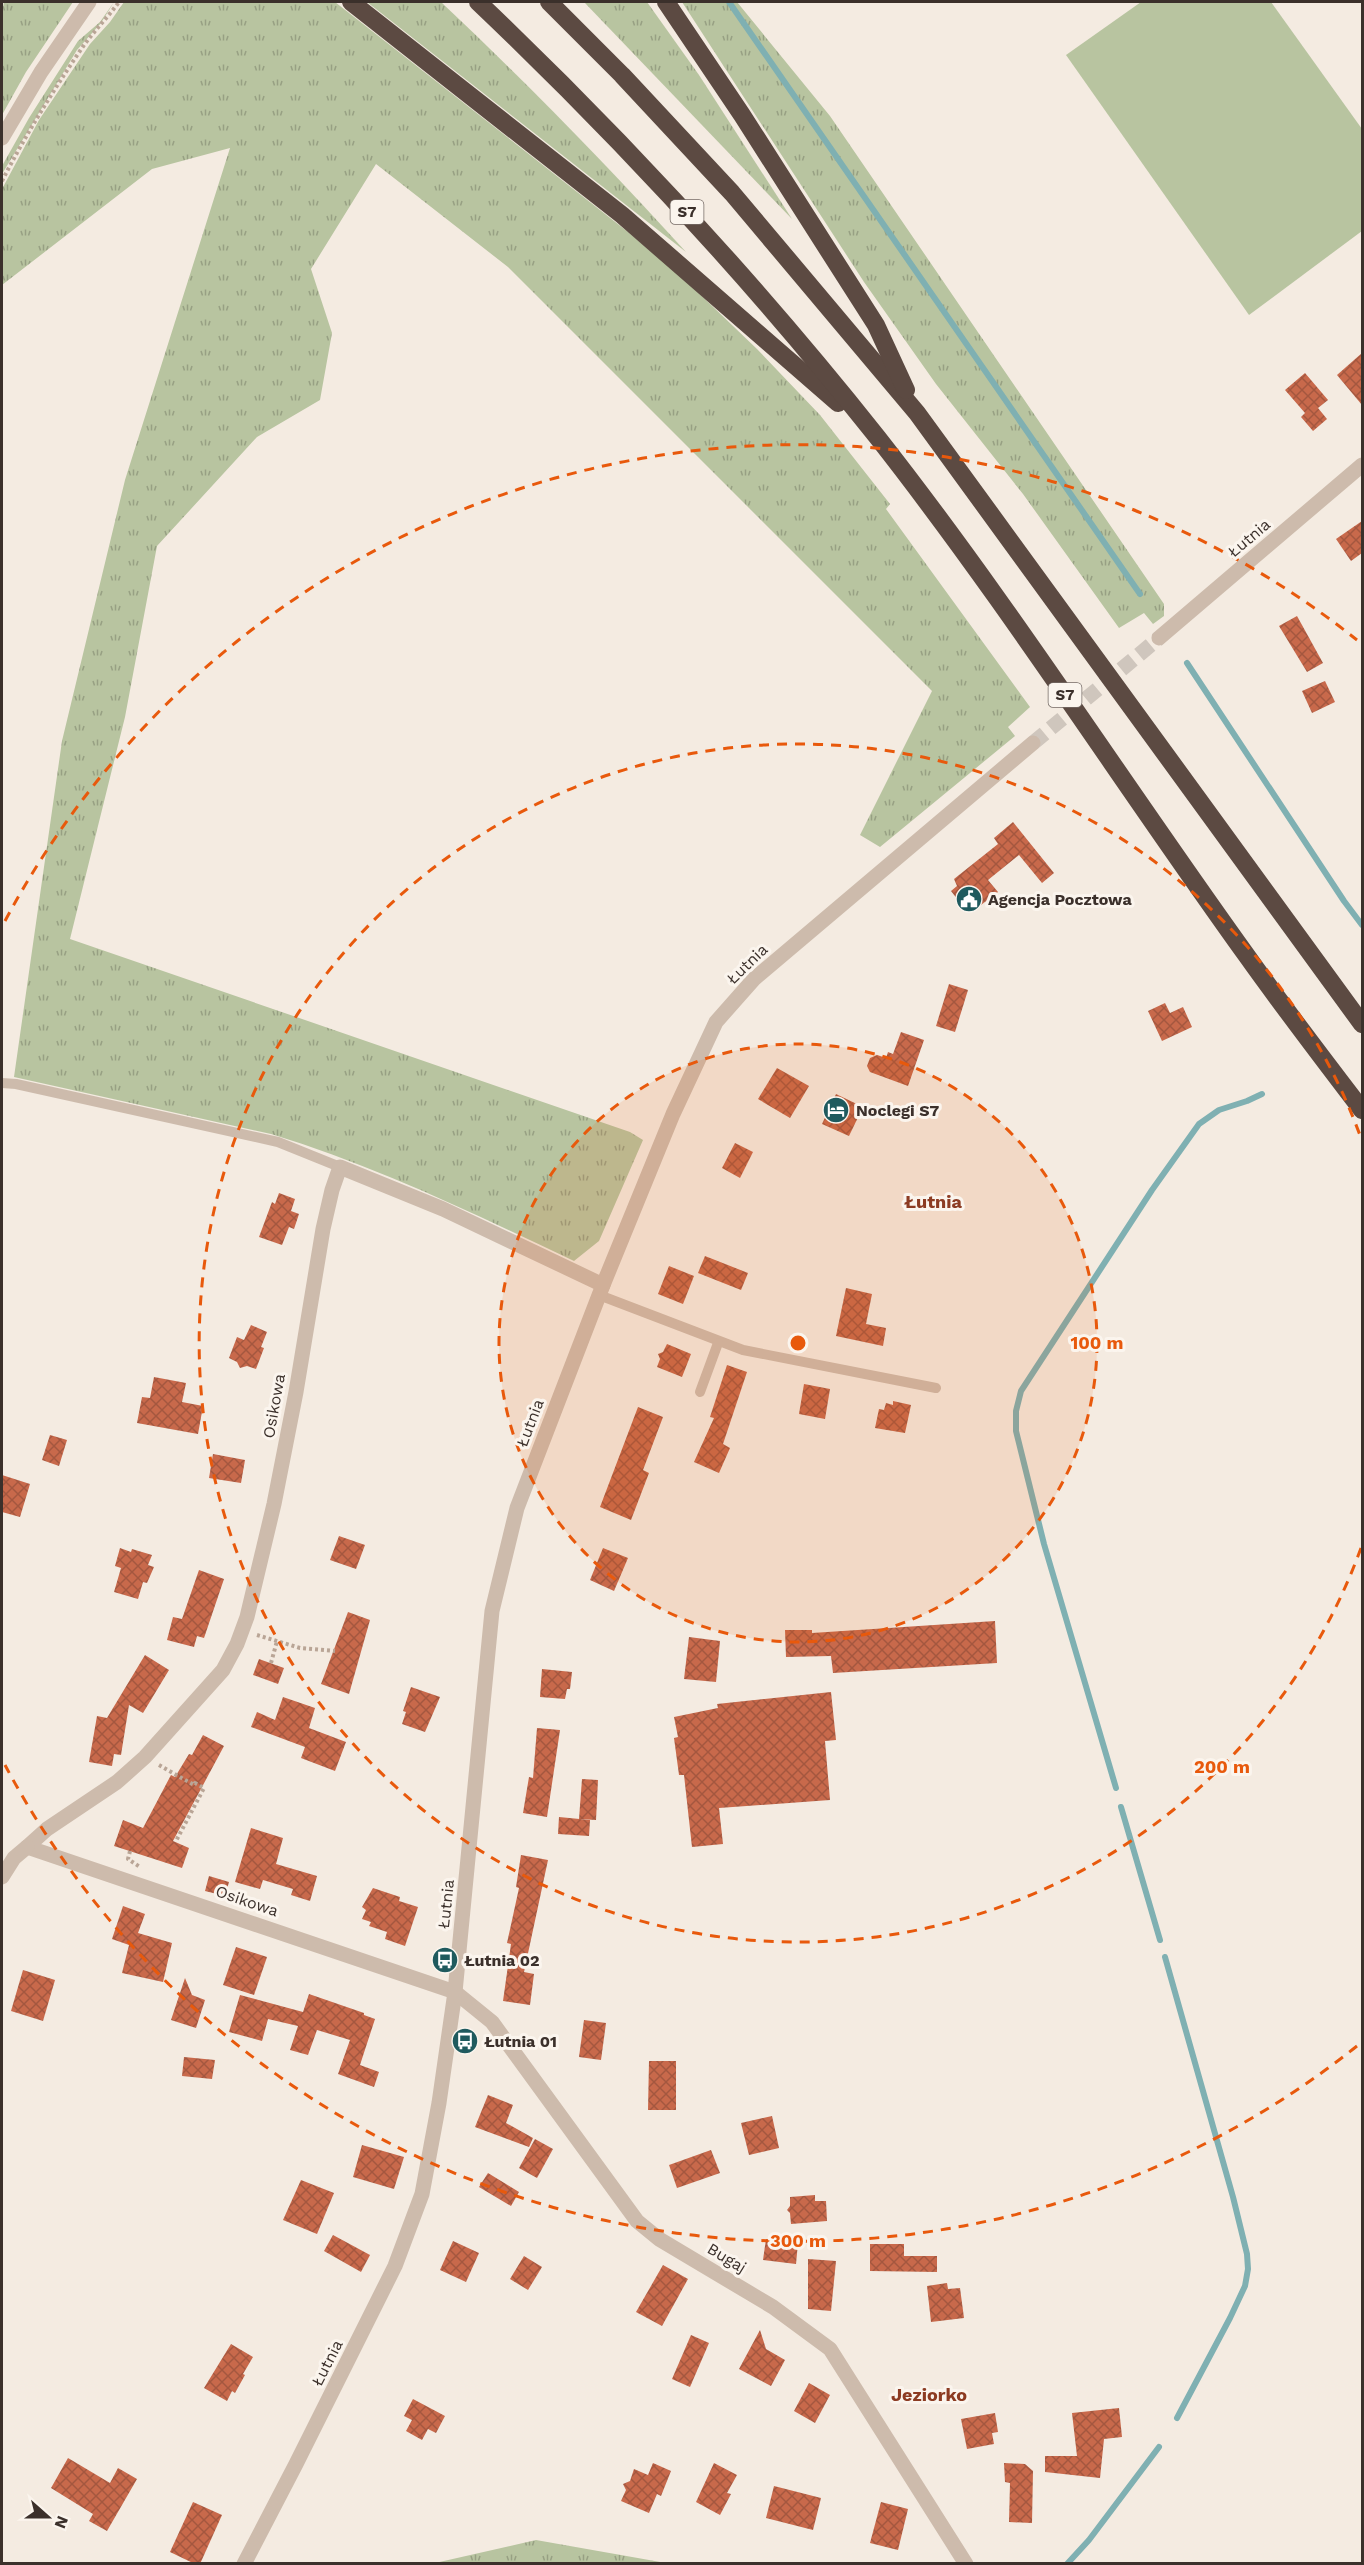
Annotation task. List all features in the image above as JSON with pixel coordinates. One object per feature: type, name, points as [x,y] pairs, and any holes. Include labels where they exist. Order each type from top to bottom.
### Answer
[{"type":"highway","points":[[351,2],[622,215],[879,439]]},
{"type":"highway","name":"S7","points":[[478,2],[586,106],[693,219],[879,439],[1059,685],[1246,955],[1362,1110]]},
{"type":"highway","points":[[549,2],[622,75],[732,193],[917,413],[1362,1024]]},
{"type":"highway","points":[[666,2],[742,115],[876,325],[917,413]]},
{"type":"street","points":[[2,138],[41,72],[89,2]]},
{"type":"street","name":"Łutnia","points":[[1159,638],[1362,465]]},
{"type":"street","name":"Łutnia","points":[[244,2564],[399,2256],[422,2194],[439,2103],[455,1992],[492,1611],[517,1508],[601,1290],[673,1114],[716,1022],[754,979],[1033,743]]},
{"type":"street","points":[[340,1167],[443,1209],[601,1290]]},
{"type":"street","name":"Osikowa","points":[[2,1877],[14,1857],[47,1829],[117,1782],[145,1757],[223,1670],[242,1630],[258,1575],[275,1496],[323,1229],[340,1167]]},
{"type":"street","name":"Osikowa","points":[[27,1847],[455,1992]]},
{"type":"street","name":"Bugaj","points":[[455,1992],[492,2022],[637,2221],[659,2239],[773,2307],[830,2349],[966,2564]]},
{"type":"lane","points":[[2,1083],[16,1084],[278,1142],[340,1167]]},
{"type":"lane","points":[[601,1290],[718,1343],[743,1350],[936,1388]]},
{"type":"lane","points":[[699,1392],[718,1343]]},
{"type":"path","points":[[2,181],[70,67],[119,2]]},
{"type":"path","points":[[242,1630],[300,1648],[335,1651]]},
{"type":"path","points":[[271,1663],[278,1641]]},
{"type":"path","points":[[145,1757],[194,1785],[195,1783],[199,1788],[204,1788],[204,1792],[176,1841]]},
{"type":"green space","points":[[4,2],[73,2],[26,72],[2,115],[2,12]]},
{"type":"green space","points":[[114,2],[101,23],[77,50],[2,174],[2,166],[29,118],[78,41],[100,22]]},
{"type":"green space","points":[[124,2],[335,2],[628,232],[685,280],[757,349],[820,415],[890,504],[886,509],[1030,707],[1008,727],[1015,736],[880,847],[860,835],[932,691],[508,267],[376,164],[311,269],[332,333],[320,400],[257,437],[157,546],[125,717],[70,939],[630,1132],[643,1140],[599,1241],[574,1261],[387,1176],[271,1134],[14,1077],[62,741],[125,480],[230,148],[152,169],[2,285],[2,189],[39,120],[90,44]]},
{"type":"green space","points":[[367,2],[441,2],[566,124],[686,252]]},
{"type":"green space","points":[[584,2],[647,2],[699,75],[792,219]]},
{"type":"green space","points":[[682,2],[737,2],[830,116],[1164,604],[1164,616],[1153,624],[1144,613],[1119,628],[1023,494],[936,384],[864,282]]},
{"type":"green space","points":[[1141,2],[1271,2],[1362,129],[1362,231],[1249,315],[1066,55]]},
{"type":"green space","points":[[536,2540],[666,2563],[435,2563]]},
{"type":"building","points":[[1362,353],[1362,405],[1337,375]]},
{"type":"building","points":[[1305,373],[1328,400],[1318,408],[1327,419],[1313,431],[1301,417],[1305,413],[1285,390]]},
{"type":"building","points":[[1362,521],[1362,553],[1351,561],[1336,539]]},
{"type":"building","points":[[1297,616],[1323,663],[1307,672],[1279,626]]},
{"type":"building","points":[[1325,681],[1335,702],[1312,713],[1302,691]]},
{"type":"building","points":[[1013,822],[1054,873],[1042,883],[1019,855],[988,880],[998,892],[977,908],[973,903],[965,909],[951,891],[957,886],[954,879],[998,844],[994,838]]},
{"type":"building","points":[[949,984],[968,990],[955,1032],[936,1026]]},
{"type":"building","points":[[1165,1003],[1170,1013],[1183,1007],[1192,1027],[1162,1041],[1148,1011]]},
{"type":"building","points":[[901,1032],[924,1040],[908,1086],[870,1072],[867,1066],[870,1058],[877,1055],[886,1058],[888,1052],[893,1054]]},
{"type":"building","points":[[777,1068],[809,1086],[790,1118],[758,1099]]},
{"type":"building","points":[[836,1094],[863,1107],[849,1136],[822,1124]]},
{"type":"building","points":[[735,1143],[753,1152],[740,1178],[722,1168]]},
{"type":"building","points":[[279,1193],[295,1199],[291,1211],[299,1214],[294,1229],[289,1227],[282,1245],[259,1237],[272,1202],[275,1204]]},
{"type":"building","points":[[705,1256],[748,1273],[741,1290],[698,1273]]},
{"type":"building","points":[[669,1266],[694,1276],[683,1304],[658,1294]]},
{"type":"building","points":[[846,1288],[872,1294],[866,1324],[886,1328],[883,1346],[836,1336]]},
{"type":"building","points":[[251,1325],[267,1332],[261,1347],[264,1348],[256,1369],[247,1366],[240,1368],[237,1362],[229,1358],[237,1337],[244,1340]]},
{"type":"building","points":[[667,1344],[691,1354],[682,1377],[657,1367],[660,1359],[658,1354],[663,1352]]},
{"type":"building","points":[[727,1365],[747,1372],[723,1444],[730,1448],[719,1473],[694,1462],[714,1418],[710,1417]]},
{"type":"building","points":[[154,1377],[186,1383],[182,1402],[203,1406],[198,1434],[137,1423],[142,1397],[150,1398]]},
{"type":"building","points":[[804,1384],[830,1389],[825,1419],[799,1414]]},
{"type":"building","points":[[893,1401],[911,1405],[905,1433],[875,1428],[879,1409],[884,1410],[886,1403],[893,1405]]},
{"type":"building","points":[[638,1407],[663,1417],[643,1470],[649,1473],[631,1520],[600,1507]]},
{"type":"building","points":[[50,1435],[67,1440],[59,1466],[42,1460]]},
{"type":"building","points":[[213,1454],[245,1460],[241,1483],[209,1478]]},
{"type":"building","points":[[2,1475],[30,1484],[20,1517],[2,1512]]},
{"type":"building","points":[[339,1536],[365,1545],[356,1569],[330,1560]]},
{"type":"building","points":[[120,1548],[152,1555],[148,1565],[154,1567],[147,1583],[143,1582],[138,1599],[114,1592],[121,1568],[115,1566]]},
{"type":"building","points":[[603,1548],[628,1558],[614,1591],[590,1580]]},
{"type":"building","points":[[199,1570],[224,1579],[204,1638],[197,1636],[194,1647],[167,1640],[173,1617],[182,1619]]},
{"type":"building","points":[[348,1612],[370,1620],[349,1694],[321,1684]]},
{"type":"building","points":[[995,1621],[997,1663],[833,1673],[831,1656],[786,1657],[785,1630],[812,1630],[812,1633]]},
{"type":"building","points":[[689,1637],[720,1641],[716,1682],[684,1679]]},
{"type":"building","points":[[145,1655],[169,1670],[143,1713],[129,1705],[121,1755],[114,1754],[112,1766],[89,1762],[97,1716],[107,1718]]},
{"type":"building","points":[[259,1659],[284,1668],[278,1684],[253,1675]]},
{"type":"building","points":[[542,1669],[572,1672],[570,1689],[567,1689],[565,1699],[540,1697]]},
{"type":"building","points":[[411,1687],[440,1697],[425,1732],[402,1724],[406,1712],[403,1711]]},
{"type":"building","points":[[831,1692],[836,1740],[825,1741],[830,1800],[719,1808],[723,1844],[692,1847],[684,1775],[679,1775],[674,1738],[678,1737],[674,1717],[718,1708],[717,1704]]},
{"type":"building","points":[[283,1697],[315,1708],[309,1728],[346,1742],[335,1771],[301,1758],[305,1747],[251,1727],[257,1712],[275,1720]]},
{"type":"building","points":[[537,1728],[560,1730],[547,1817],[523,1813],[529,1777],[533,1778]]},
{"type":"building","points":[[203,1735],[224,1746],[173,1841],[189,1848],[182,1868],[114,1846],[123,1820],[143,1828],[171,1775],[175,1777],[189,1754],[192,1755]]},
{"type":"building","points":[[582,1779],[598,1780],[596,1820],[579,1819]]},
{"type":"building","points":[[559,1817],[590,1820],[589,1836],[558,1834]]},
{"type":"building","points":[[251,1828],[283,1838],[276,1864],[317,1876],[310,1901],[291,1895],[293,1889],[263,1880],[260,1889],[235,1882]]},
{"type":"building","points":[[521,1855],[548,1860],[524,1972],[534,1974],[530,2005],[503,2001],[511,1944],[507,1943],[519,1888],[516,1887]]},
{"type":"building","points":[[209,1876],[229,1882],[225,1896],[205,1891]]},
{"type":"building","points":[[373,1888],[400,1897],[399,1901],[418,1907],[405,1946],[385,1939],[387,1932],[369,1926],[371,1922],[362,1919],[366,1910],[362,1907]]},
{"type":"building","points":[[123,1906],[145,1914],[138,1933],[172,1943],[163,1982],[122,1973],[129,1945],[112,1939]]},
{"type":"building","points":[[236,1947],[267,1957],[254,1995],[223,1985]]},
{"type":"building","points":[[23,1970],[55,1980],[43,2021],[11,2011]]},
{"type":"building","points":[[185,1978],[192,1995],[205,2000],[196,2028],[171,2020]]},
{"type":"building","points":[[309,1994],[375,2019],[360,2065],[379,2072],[374,2087],[338,2074],[350,2040],[317,2030],[308,2055],[290,2050],[298,2026],[268,2019],[262,2041],[229,2032],[240,1995],[303,2012]]},
{"type":"building","points":[[584,2020],[606,2023],[601,2060],[579,2057]]},
{"type":"building","points":[[184,2057],[215,2060],[212,2079],[182,2076]]},
{"type":"building","points":[[649,2061],[676,2061],[676,2110],[648,2110]]},
{"type":"building","points":[[488,2095],[513,2105],[506,2123],[533,2138],[529,2147],[475,2127]]},
{"type":"building","points":[[772,2116],[779,2148],[749,2155],[741,2123]]},
{"type":"building","points":[[535,2139],[553,2149],[537,2178],[519,2168]]},
{"type":"building","points":[[362,2145],[404,2157],[394,2189],[353,2177]]},
{"type":"building","points":[[711,2150],[720,2173],[677,2188],[669,2165]]},
{"type":"building","points":[[488,2173],[519,2192],[511,2206],[479,2187]]},
{"type":"building","points":[[301,2180],[334,2193],[317,2234],[283,2220]]},
{"type":"building","points":[[815,2195],[815,2201],[826,2201],[827,2221],[791,2224],[790,2213],[787,2210],[790,2206],[790,2197]]},
{"type":"building","points":[[333,2235],[370,2255],[361,2272],[324,2251]]},
{"type":"building","points":[[766,2239],[798,2243],[796,2264],[763,2260]]},
{"type":"building","points":[[453,2241],[479,2253],[466,2282],[440,2270]]},
{"type":"building","points":[[870,2244],[904,2244],[904,2256],[937,2256],[937,2272],[870,2271]]},
{"type":"building","points":[[524,2256],[542,2267],[528,2290],[510,2279]]},
{"type":"building","points":[[808,2259],[836,2261],[831,2311],[808,2309]]},
{"type":"building","points":[[663,2265],[688,2279],[662,2326],[636,2312]]},
{"type":"building","points":[[947,2283],[948,2289],[960,2288],[964,2318],[931,2322],[927,2286]]},
{"type":"building","points":[[760,2330],[766,2349],[785,2360],[771,2386],[739,2369]]},
{"type":"building","points":[[691,2335],[709,2343],[690,2387],[672,2379]]},
{"type":"building","points":[[231,2344],[253,2357],[235,2393],[232,2391],[227,2401],[204,2388]]},
{"type":"building","points":[[809,2383],[830,2395],[815,2423],[794,2411]]},
{"type":"building","points":[[413,2399],[445,2416],[436,2433],[428,2429],[422,2440],[406,2431],[412,2420],[404,2416]]},
{"type":"building","points":[[1119,2408],[1122,2437],[1104,2439],[1100,2478],[1045,2472],[1045,2456],[1077,2456],[1072,2413]]},
{"type":"building","points":[[995,2413],[998,2432],[992,2433],[994,2444],[967,2449],[961,2419]]},
{"type":"building","points":[[68,2458],[110,2483],[118,2468],[137,2479],[107,2531],[89,2521],[93,2514],[51,2488]]},
{"type":"building","points":[[653,2463],[671,2471],[661,2496],[657,2494],[649,2513],[621,2501],[626,2490],[623,2484],[630,2481],[634,2469],[648,2475]]},
{"type":"building","points":[[714,2463],[737,2475],[727,2493],[731,2494],[720,2515],[696,2502]]},
{"type":"building","points":[[1004,2463],[1025,2464],[1033,2471],[1032,2523],[1009,2522],[1010,2483],[1005,2482]]},
{"type":"building","points":[[774,2486],[821,2498],[813,2530],[766,2518]]},
{"type":"building","points":[[193,2502],[222,2515],[200,2564],[195,2564],[170,2552]]},
{"type":"building","points":[[881,2502],[908,2509],[898,2550],[870,2543]]},
{"type":"waterway","points":[[729,2],[1140,594]]},
{"type":"waterway","points":[[1187,663],[1362,925]]},
{"type":"waterway","points":[[1116,1788],[1044,1544],[1016,1431],[1016,1411],[1021,1391],[1152,1190],[1199,1124],[1219,1110],[1262,1094]]},
{"type":"waterway","points":[[1121,1807],[1160,1940]]},
{"type":"waterway","points":[[1165,1957],[1233,2197],[1247,2254],[1248,2269],[1245,2286],[1230,2318],[1177,2418]]},
{"type":"waterway","points":[[1067,2564],[1089,2540],[1159,2447]]},
{"type":"tunnel","points":[[1033,743],[1159,638]]},
{"type":"place","name":"Agencja Pocztowa","points":[[969,899]]},
{"type":"place","name":"Noclegi S7","points":[[836,1110]]},
{"type":"place","name":"Łutnia 02","points":[[445,1960]]},
{"type":"place","name":"Łutnia 01","points":[[465,2041]]},
{"type":"district","name":"Łutnia","points":[[933,1201]]},
{"type":"district","name":"Jeziorko","points":[[929,2394]]}]
